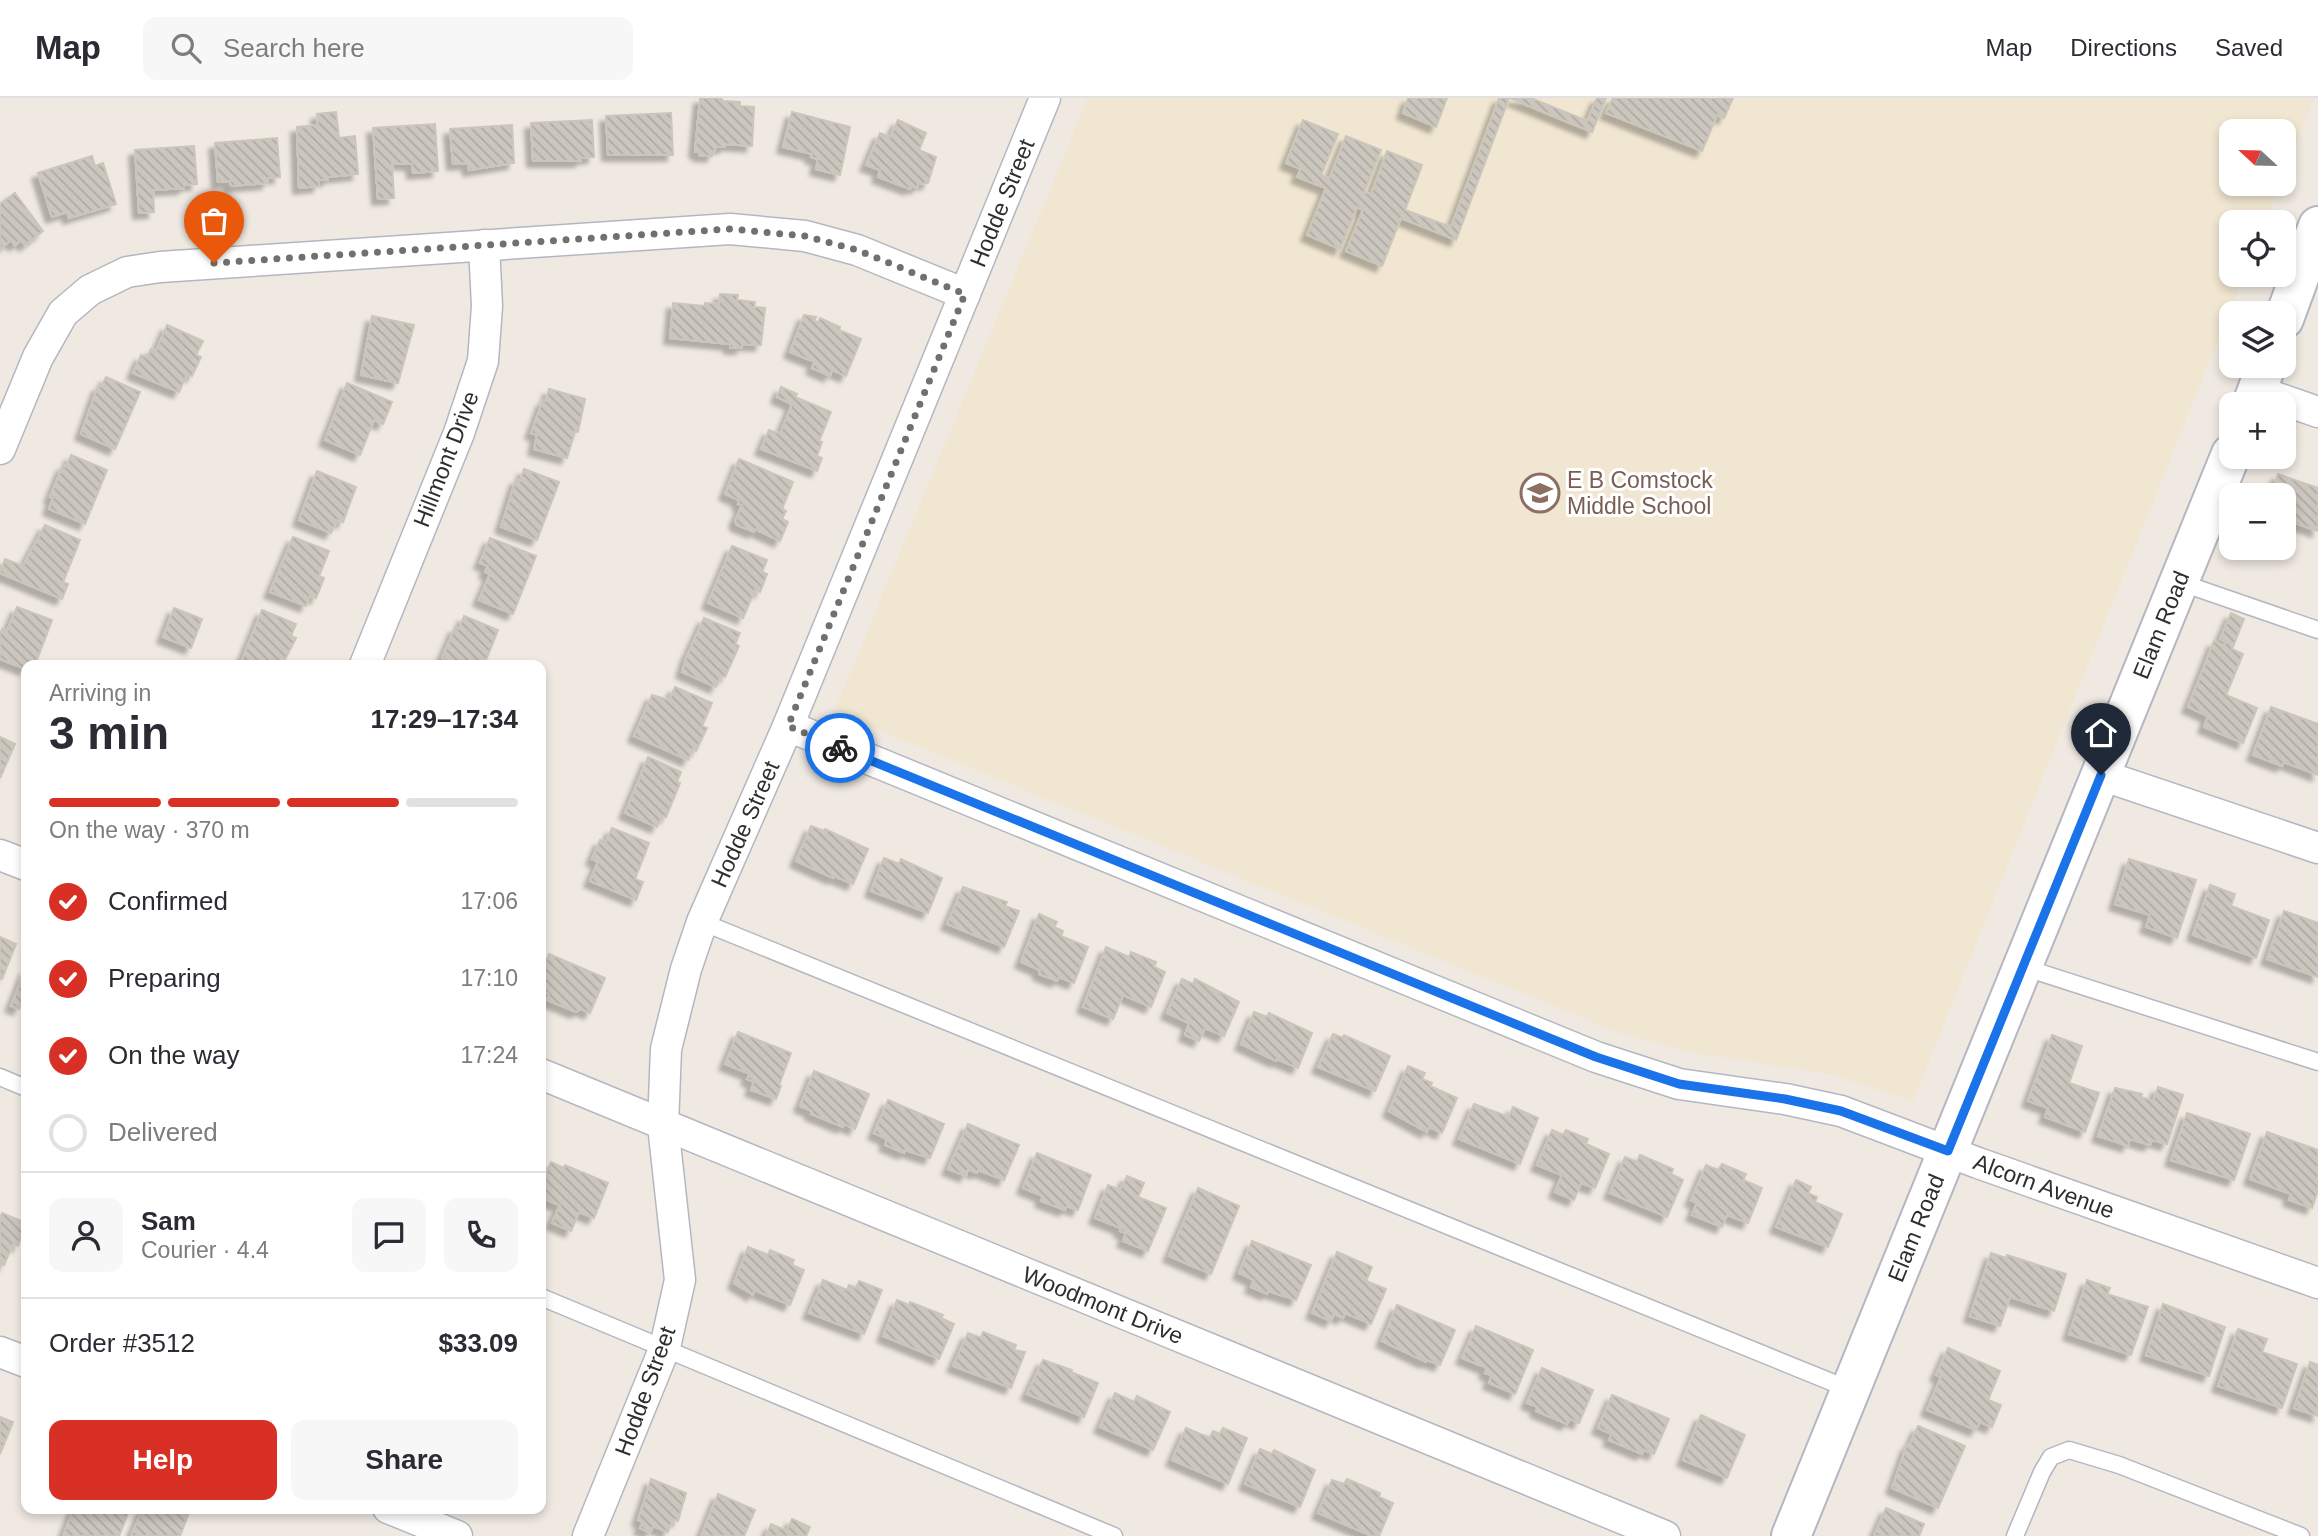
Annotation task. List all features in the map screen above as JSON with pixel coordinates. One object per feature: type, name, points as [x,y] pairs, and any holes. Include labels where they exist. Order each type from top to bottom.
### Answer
[{"type":"street","name":"Hodde Street","points":[[588,1536],[665,1347],[680,1280],[663,1125],[666,1048],[686,969],[702,922],[788,726],[1045,98]]},
{"type":"street","points":[[2291,301],[2318,226]]},
{"type":"street","points":[[0,449],[38,357],[64,313],[90,290],[127,272],[160,267],[730,229],[805,236],[857,250],[965,294]]},
{"type":"street","name":"Hillmont Drive","points":[[367,660],[459,433],[483,361],[487,306],[484,245]]},
{"type":"street","points":[[2258,387],[2318,412]]},
{"type":"street","name":"Elam Road","points":[[1791,1536],[2225,469]]},
{"type":"street","name":"Alcorn Avenue","points":[[788,726],[1596,1057],[1679,1084],[1785,1099],[1841,1111],[2318,1283]]},
{"type":"street","points":[[2101,775],[2318,848]]},
{"type":"street","points":[[0,855],[21,863]]},
{"type":"street","name":"Woodmont Drive","points":[[546,1076],[1665,1536]]},
{"type":"street","points":[[0,1352],[21,1360]]},
{"type":"street","points":[[403,1514],[457,1536]]},
{"type":"lane","points":[[2179,582],[2318,630]]},
{"type":"lane","points":[[702,922],[1851,1390]]},
{"type":"lane","points":[[2023,967],[2318,1062]]},
{"type":"lane","points":[[0,1077],[21,1086]]},
{"type":"lane","points":[[546,1299],[1114,1536]]},
{"type":"lane","points":[[2015,1536],[2051,1457],[2070,1450],[2119,1465],[2301,1536]]},
{"type":"shaded area","name":"E B Comstock Middle School","points":[[1088,98],[2314,98],[2296,144],[2296,119],[2219,119],[2219,196],[2275,196],[2270,210],[2219,210],[2219,287],[2239,287],[2234,301],[2219,301],[2219,337],[1913,1101],[1829,1074],[1689,1052],[1620,1033],[834,712]]},
{"type":"building","points":[[700,98],[722,98],[722,101],[740,102],[740,106],[754,107],[752,146],[725,144],[725,147],[716,147],[712,156],[695,152]]},
{"type":"building","points":[[1408,98],[1447,98],[1436,127],[1403,113]]},
{"type":"building","points":[[1499,98],[1509,98],[1456,240],[1401,218],[1382,266],[1346,251],[1363,210],[1357,207],[1340,249],[1307,235],[1326,188],[1297,177],[1301,169],[1286,163],[1303,120],[1338,134],[1321,175],[1329,179],[1346,136],[1381,150],[1364,192],[1371,194],[1387,151],[1422,165],[1405,210],[1451,227]]},
{"type":"building","points":[[1510,98],[1531,98],[1587,121],[1597,98],[1606,98],[1592,132]]},
{"type":"building","points":[[1613,98],[1733,98],[1724,118],[1717,115],[1702,151],[1606,113]]},
{"type":"building","points":[[336,112],[339,138],[355,136],[358,174],[328,177],[328,180],[319,180],[319,186],[299,188],[297,127],[318,125],[317,114]]},
{"type":"building","points":[[792,112],[850,127],[840,175],[816,169],[818,159],[811,157],[812,154],[783,147]]},
{"type":"building","points":[[671,113],[673,155],[608,155],[606,116]]},
{"type":"building","points":[[592,120],[594,157],[581,158],[581,161],[533,161],[531,123]]},
{"type":"building","points":[[898,120],[926,133],[919,150],[936,157],[928,183],[918,184],[917,188],[911,186],[910,189],[878,177],[880,170],[866,165],[880,133],[890,137]]},
{"type":"building","points":[[435,124],[438,171],[413,173],[412,164],[392,163],[394,198],[378,199],[373,128]]},
{"type":"building","points":[[512,125],[514,163],[469,170],[468,163],[453,164],[450,129]]},
{"type":"building","points":[[277,138],[280,177],[268,178],[268,183],[231,186],[230,181],[218,182],[215,143]]},
{"type":"building","points":[[194,146],[197,184],[184,185],[184,188],[153,190],[154,212],[139,213],[135,150]]},
{"type":"building","points":[[92,156],[95,166],[103,163],[116,204],[69,218],[67,212],[52,217],[38,173]]},
{"type":"building","points":[[15,193],[43,231],[25,245],[21,240],[15,245],[11,240],[0,249],[0,204]]},
{"type":"building","points":[[720,294],[738,295],[737,300],[755,302],[754,307],[765,308],[761,345],[742,344],[742,348],[730,348],[730,344],[670,338],[673,303],[705,306],[705,303],[719,304]]},
{"type":"building","points":[[804,315],[816,317],[814,321],[818,322],[820,318],[861,339],[846,376],[832,370],[830,376],[812,368],[815,362],[790,352]]},
{"type":"building","points":[[372,316],[414,325],[398,383],[361,375]]},
{"type":"building","points":[[167,325],[203,341],[196,355],[201,357],[192,376],[187,374],[179,392],[133,373],[141,355],[147,358],[151,349],[156,351]]},
{"type":"building","points":[[106,377],[140,392],[115,449],[81,434],[98,386],[101,387]]},
{"type":"building","points":[[347,383],[392,402],[383,424],[374,420],[360,455],[325,440]]},
{"type":"building","points":[[781,387],[797,394],[795,397],[831,412],[819,441],[822,442],[817,456],[822,458],[817,471],[761,449],[769,430],[780,434],[792,404],[777,397]]},
{"type":"building","points":[[549,389],[585,399],[578,432],[575,431],[567,458],[534,449],[537,435],[531,433]]},
{"type":"building","points":[[71,455],[107,470],[85,524],[49,509],[53,498],[50,497],[63,465],[66,467]]},
{"type":"building","points":[[739,459],[793,482],[782,509],[786,511],[782,519],[788,522],[780,541],[755,529],[754,532],[737,525],[735,521],[742,505],[738,504],[739,500],[725,494]]},
{"type":"building","points":[[524,469],[559,482],[537,540],[501,527],[516,479],[520,481]]},
{"type":"building","points":[[317,471],[356,487],[343,522],[337,520],[331,533],[299,520]]},
{"type":"building","points":[[2278,474],[2318,488],[2318,531],[2296,523],[2296,483],[2275,483]]},
{"type":"building","points":[[45,525],[80,540],[63,582],[68,584],[62,599],[0,573],[5,559],[23,566]]},
{"type":"building","points":[[293,537],[329,551],[319,576],[324,578],[316,598],[310,595],[306,606],[270,592]]},
{"type":"building","points":[[490,538],[536,556],[513,614],[479,600],[490,574],[485,572],[488,566],[480,563]]},
{"type":"building","points":[[732,546],[767,560],[762,572],[767,574],[760,592],[755,590],[743,618],[708,603]]},
{"type":"building","points":[[17,607],[52,620],[37,660],[21,660],[21,667],[0,659],[0,635],[2,629],[7,631]]},
{"type":"building","points":[[174,608],[202,619],[191,648],[163,637]]},
{"type":"building","points":[[262,610],[296,624],[291,636],[296,638],[285,660],[242,660]]},
{"type":"building","points":[[2231,613],[2244,619],[2232,649],[2243,654],[2226,695],[2257,708],[2243,743],[2204,727],[2208,716],[2188,707],[2214,641],[2224,646],[2226,642],[2220,639]]},
{"type":"building","points":[[464,616],[498,630],[486,660],[442,658],[455,627],[459,629]]},
{"type":"building","points":[[704,618],[740,633],[735,644],[739,646],[725,677],[721,675],[716,687],[682,672]]},
{"type":"building","points":[[675,687],[712,703],[702,726],[707,728],[696,751],[693,749],[688,760],[634,736],[652,695],[669,700]]},
{"type":"building","points":[[2271,707],[2318,724],[2318,775],[2284,762],[2282,766],[2253,755]]},
{"type":"building","points":[[0,737],[15,744],[0,778]]},
{"type":"building","points":[[648,757],[681,772],[677,782],[680,783],[666,817],[662,815],[657,827],[625,813]]},
{"type":"building","points":[[811,826],[824,831],[825,829],[868,849],[853,884],[796,861]]},
{"type":"building","points":[[612,828],[649,843],[635,879],[643,882],[636,900],[590,881],[598,862],[592,859],[600,840],[606,842]]},
{"type":"building","points":[[884,858],[899,864],[901,859],[942,878],[928,913],[871,891]]},
{"type":"building","points":[[2129,859],[2196,880],[2177,938],[2146,927],[2150,915],[2115,904]]},
{"type":"building","points":[[2210,885],[2235,894],[2231,906],[2269,920],[2256,958],[2193,935]]},
{"type":"building","points":[[963,887],[1007,902],[1005,906],[1019,911],[1004,947],[947,924]]},
{"type":"building","points":[[2284,911],[2318,923],[2318,977],[2267,959]]},
{"type":"building","points":[[1039,914],[1057,922],[1054,927],[1063,931],[1061,936],[1088,947],[1074,983],[1059,977],[1057,981],[1039,974],[1040,970],[1021,962]]},
{"type":"building","points":[[0,937],[16,944],[2,979],[0,978]]},
{"type":"building","points":[[1106,947],[1129,957],[1131,952],[1156,962],[1154,967],[1165,972],[1151,1007],[1123,995],[1113,1019],[1083,1007]]},
{"type":"building","points":[[549,954],[605,978],[590,1013],[581,1009],[576,1012],[547,1000],[549,994],[546,992],[546,961]]},
{"type":"building","points":[[1182,979],[1193,984],[1195,979],[1239,1002],[1224,1036],[1205,1028],[1199,1041],[1185,1035],[1189,1023],[1167,1013]]},
{"type":"building","points":[[21,981],[21,1004],[19,1009],[11,1006]]},
{"type":"building","points":[[1254,1012],[1267,1017],[1269,1013],[1312,1033],[1298,1068],[1241,1044]]},
{"type":"building","points":[[738,1032],[791,1053],[776,1099],[751,1090],[754,1082],[747,1079],[750,1074],[725,1064]]},
{"type":"building","points":[[1333,1034],[1343,1038],[1344,1035],[1390,1056],[1375,1091],[1318,1067]]},
{"type":"building","points":[[2052,1035],[2082,1046],[2069,1083],[2099,1093],[2085,1132],[2045,1117],[2048,1108],[2028,1101]]},
{"type":"building","points":[[1408,1066],[1425,1073],[1422,1079],[1432,1083],[1430,1086],[1457,1098],[1442,1133],[1429,1127],[1427,1132],[1389,1111]]},
{"type":"building","points":[[814,1071],[869,1094],[855,1129],[811,1114],[812,1111],[800,1106]]},
{"type":"building","points":[[2158,1087],[2183,1095],[2167,1144],[2152,1140],[2150,1145],[2130,1139],[2128,1146],[2098,1136],[2115,1088],[2142,1094],[2141,1097],[2153,1101]]},
{"type":"building","points":[[888,1100],[944,1124],[930,1158],[905,1150],[904,1153],[885,1145],[887,1139],[874,1133]]},
{"type":"building","points":[[1474,1104],[1509,1117],[1513,1107],[1538,1118],[1520,1164],[1459,1139]]},
{"type":"building","points":[[2187,1113],[2250,1134],[2234,1180],[2171,1160]]},
{"type":"building","points":[[968,1124],[1019,1145],[1004,1180],[978,1170],[977,1173],[968,1169],[966,1176],[948,1169]]},
{"type":"building","points":[[1552,1130],[1563,1135],[1566,1130],[1588,1139],[1586,1144],[1609,1154],[1595,1188],[1581,1183],[1574,1200],[1555,1192],[1562,1175],[1537,1165]]},
{"type":"building","points":[[2267,1132],[2318,1150],[2318,1190],[2312,1208],[2289,1200],[2291,1194],[2250,1179]]},
{"type":"building","points":[[1037,1153],[1091,1175],[1078,1210],[1067,1206],[1065,1210],[1041,1201],[1043,1196],[1023,1188]]},
{"type":"building","points":[[1640,1155],[1673,1169],[1671,1174],[1683,1180],[1667,1217],[1610,1193],[1625,1157],[1637,1162]]},
{"type":"building","points":[[551,1162],[608,1183],[594,1218],[579,1212],[571,1231],[552,1223],[560,1205],[546,1200],[546,1174]]},
{"type":"building","points":[[1722,1164],[1746,1174],[1743,1180],[1762,1188],[1748,1223],[1727,1215],[1722,1227],[1692,1215],[1697,1203],[1691,1200],[1706,1165],[1718,1170]]},
{"type":"building","points":[[1127,1176],[1144,1183],[1138,1197],[1166,1208],[1148,1251],[1123,1241],[1126,1233],[1120,1231],[1121,1228],[1095,1218],[1108,1185],[1120,1190]]},
{"type":"building","points":[[1796,1180],[1811,1187],[1808,1193],[1817,1197],[1815,1202],[1842,1214],[1828,1247],[1776,1227]]},
{"type":"building","points":[[1198,1188],[1239,1206],[1211,1274],[1169,1256]]},
{"type":"building","points":[[2,1213],[21,1221],[18,1246],[13,1244],[4,1265],[0,1264]]},
{"type":"building","points":[[1252,1241],[1311,1265],[1296,1300],[1268,1291],[1267,1294],[1251,1287],[1254,1280],[1239,1273]]},
{"type":"building","points":[[748,1247],[768,1255],[770,1250],[794,1260],[792,1265],[804,1270],[790,1305],[754,1290],[753,1295],[734,1283]]},
{"type":"building","points":[[1337,1252],[1372,1267],[1366,1281],[1386,1289],[1371,1324],[1345,1313],[1343,1318],[1334,1314],[1331,1321],[1312,1313]]},
{"type":"building","points":[[1991,1253],[2006,1258],[2007,1255],[2066,1274],[2054,1311],[2010,1297],[2000,1326],[1970,1316]]},
{"type":"building","points":[[823,1280],[847,1290],[849,1285],[856,1288],[859,1281],[882,1290],[864,1334],[809,1313]]},
{"type":"building","points":[[2087,1280],[2110,1288],[2107,1294],[2148,1307],[2131,1355],[2069,1334]]},
{"type":"building","points":[[897,1300],[909,1305],[910,1302],[943,1315],[941,1318],[954,1324],[939,1359],[883,1336]]},
{"type":"building","points":[[2163,1304],[2225,1327],[2209,1376],[2146,1355]]},
{"type":"building","points":[[1397,1305],[1455,1330],[1440,1365],[1427,1360],[1426,1362],[1382,1341]]},
{"type":"building","points":[[1476,1326],[1533,1350],[1515,1394],[1489,1383],[1492,1375],[1485,1373],[1487,1368],[1462,1358]]},
{"type":"building","points":[[2238,1329],[2267,1339],[2262,1352],[2297,1364],[2282,1408],[2218,1386]]},
{"type":"building","points":[[983,1332],[1016,1345],[1014,1350],[1025,1352],[1011,1388],[953,1366],[968,1333],[981,1338]]},
{"type":"building","points":[[1948,1348],[2000,1371],[1988,1400],[2001,1405],[1992,1427],[1980,1422],[1976,1430],[1927,1410],[1941,1377],[1936,1375]]},
{"type":"building","points":[[1043,1360],[1098,1383],[1084,1417],[1027,1394]]},
{"type":"building","points":[[2310,1362],[2318,1365],[2318,1416],[2294,1408]]},
{"type":"building","points":[[1542,1368],[1593,1390],[1579,1423],[1570,1419],[1567,1424],[1536,1411],[1538,1407],[1527,1403]]},
{"type":"building","points":[[1115,1393],[1134,1402],[1137,1396],[1170,1412],[1153,1450],[1100,1427]]},
{"type":"building","points":[[1612,1395],[1669,1419],[1654,1454],[1644,1450],[1642,1454],[1609,1440],[1612,1434],[1598,1428]]},
{"type":"building","points":[[1701,1415],[1745,1435],[1727,1478],[1683,1460]]},
{"type":"building","points":[[0,1417],[13,1422],[0,1454]]},
{"type":"building","points":[[1918,1426],[1965,1446],[1938,1508],[1892,1488],[1907,1445],[1909,1446]]},
{"type":"building","points":[[1186,1428],[1210,1438],[1213,1431],[1220,1434],[1223,1428],[1247,1438],[1228,1484],[1172,1460]]},
{"type":"building","points":[[1260,1449],[1272,1454],[1274,1450],[1315,1470],[1300,1507],[1245,1484]]},
{"type":"building","points":[[651,1479],[686,1493],[678,1521],[673,1519],[668,1532],[653,1526],[650,1533],[640,1528],[643,1522],[638,1520]]},
{"type":"building","points":[[1347,1479],[1380,1493],[1379,1497],[1393,1503],[1379,1536],[1372,1536],[1318,1513],[1332,1480],[1344,1484]]},
{"type":"building","points":[[718,1494],[755,1510],[744,1536],[701,1536]]},
{"type":"building","points":[[1886,1508],[1924,1524],[1919,1536],[1874,1536]]},
{"type":"building","points":[[72,1514],[128,1514],[119,1536],[63,1536]]},
{"type":"building","points":[[140,1514],[188,1515],[180,1536],[131,1536]]},
{"type":"building","points":[[792,1519],[810,1527],[806,1536],[766,1536],[771,1524],[787,1531]]},
{"type":"way so far","points":[[214,263],[730,229],[805,236],[857,250],[965,294],[788,726],[840,748]]},
{"type":"place","name":"E B Comstock Middle School","points":[[1540,493]]},
{"type":"route","points":[[840,748],[1596,1057],[1679,1084],[1785,1099],[1841,1111],[1948,1151],[2101,775]]}]
